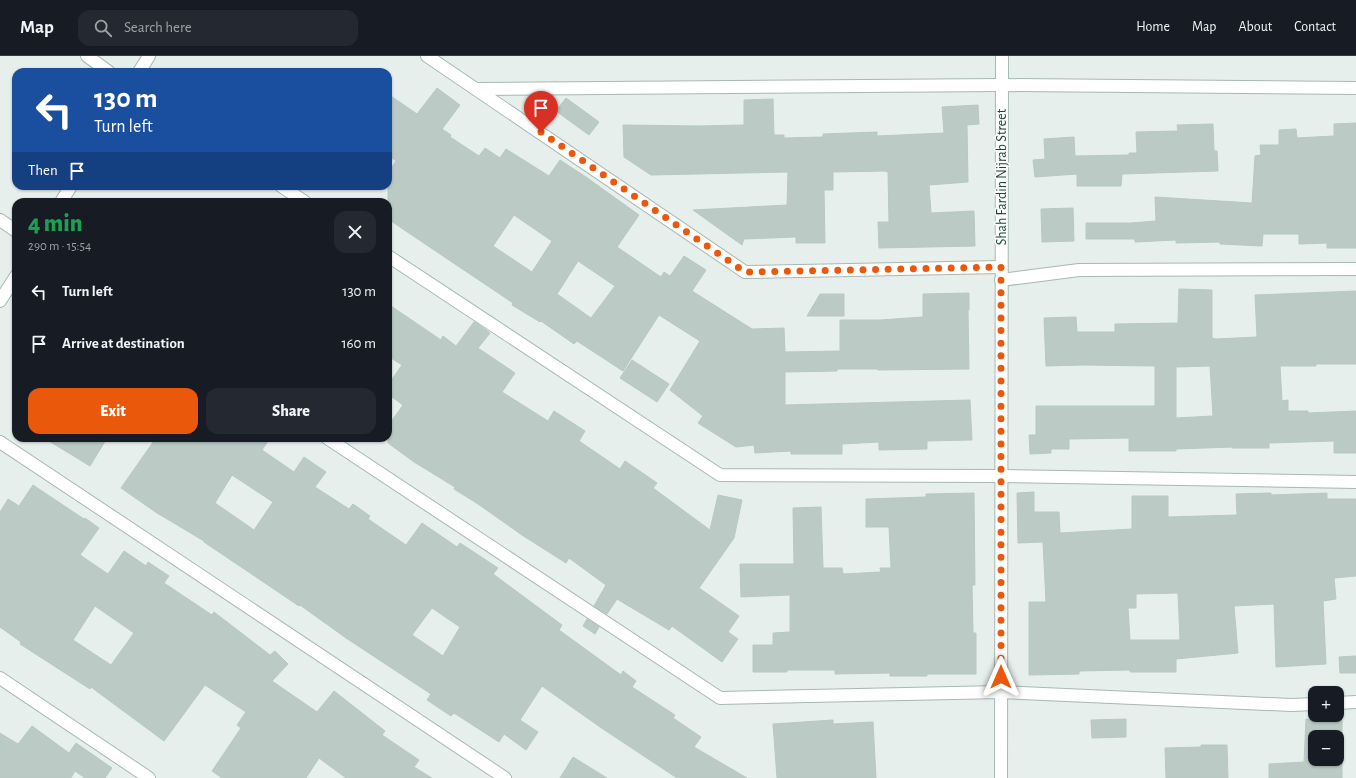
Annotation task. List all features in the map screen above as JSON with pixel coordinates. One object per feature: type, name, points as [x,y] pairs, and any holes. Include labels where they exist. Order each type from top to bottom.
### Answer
[{"type":"street","points":[[87,56],[104,68]]},
{"type":"street","points":[[142,68],[149,56]]},
{"type":"street","points":[[427,56],[745,272],[1001,267]]},
{"type":"street","name":"Shah Fardin Nijrab Street","points":[[1001,778],[1002,56]]},
{"type":"street","points":[[477,89],[1002,85],[1356,88]]},
{"type":"street","points":[[287,190],[299,198]]},
{"type":"street","points":[[0,220],[12,228]]},
{"type":"street","points":[[392,259],[720,475],[1001,476],[1356,482]]},
{"type":"street","points":[[1001,280],[1079,270],[1356,268]]},
{"type":"street","points":[[0,301],[12,282]]},
{"type":"street","points":[[0,442],[505,778]]},
{"type":"street","points":[[333,442],[720,698],[1001,692],[1291,705],[1308,704]]},
{"type":"street","points":[[0,678],[149,778]]},
{"type":"street","points":[[1344,703],[1356,702]]},
{"type":"building","points":[[437,88],[460,105],[442,129],[451,135],[450,137],[479,156],[485,148],[500,158],[506,149],[549,176],[560,160],[639,215],[617,247],[661,277],[664,272],[670,276],[684,256],[706,270],[692,291],[752,329],[784,328],[785,352],[840,351],[840,320],[880,320],[923,317],[923,294],[969,293],[969,369],[837,369],[837,371],[785,372],[785,405],[970,400],[972,440],[927,441],[927,449],[879,450],[879,442],[842,444],[842,454],[791,454],[791,451],[755,453],[754,445],[736,447],[698,423],[703,416],[670,390],[700,341],[659,315],[623,371],[577,341],[574,344],[541,321],[540,322],[512,305],[513,303],[392,222],[392,198],[388,198],[388,190],[392,190],[392,167],[396,161],[392,158],[392,97],[417,114]],"holes":[[[514,215],[552,241],[532,272],[493,246]],[[578,261],[615,286],[591,318],[557,294]]]},
{"type":"building","points":[[566,98],[599,122],[589,135],[556,111]]},
{"type":"building","points":[[773,99],[774,135],[784,135],[784,138],[823,137],[823,134],[877,132],[877,136],[944,133],[942,107],[978,105],[979,124],[967,125],[968,182],[929,185],[931,213],[974,211],[975,246],[879,248],[878,222],[889,222],[888,172],[885,171],[833,172],[833,190],[824,190],[825,243],[796,243],[796,237],[744,239],[742,245],[693,210],[787,205],[788,172],[651,175],[624,157],[623,125],[744,125],[744,100]]},
{"type":"building","points":[[1356,123],[1356,248],[1327,248],[1327,243],[1299,244],[1299,234],[1263,234],[1262,246],[1220,244],[1220,242],[1176,243],[1176,240],[1135,242],[1135,239],[1086,239],[1086,223],[1131,223],[1156,221],[1155,197],[1252,203],[1255,156],[1261,155],[1260,145],[1279,145],[1279,130],[1296,129],[1297,138],[1334,136],[1334,124]]},
{"type":"building","points":[[1213,124],[1214,151],[1217,151],[1218,171],[1122,174],[1121,186],[1077,186],[1077,174],[1035,177],[1033,160],[1045,159],[1044,139],[1074,137],[1075,156],[1129,155],[1129,153],[1137,153],[1136,132],[1178,131],[1177,125]]},
{"type":"building","points":[[1073,208],[1074,241],[1042,242],[1041,209]]},
{"type":"building","points":[[1179,289],[1212,290],[1212,338],[1216,339],[1257,337],[1255,295],[1356,291],[1356,364],[1280,366],[1282,401],[1288,400],[1288,411],[1308,411],[1308,413],[1356,411],[1356,453],[1334,453],[1334,441],[1269,443],[1269,448],[1232,447],[1176,449],[1176,451],[1129,451],[1129,438],[1069,439],[1069,449],[1051,449],[1051,453],[1030,454],[1029,435],[1036,435],[1036,406],[1155,406],[1155,366],[1046,366],[1044,318],[1076,317],[1077,332],[1115,332],[1115,324],[1178,323]],"holes":[[[1210,366],[1213,416],[1176,418],[1176,367]]]},
{"type":"building","points":[[820,294],[844,294],[844,316],[807,316]]},
{"type":"building","points":[[392,307],[441,340],[443,336],[456,346],[475,322],[490,333],[478,348],[515,373],[502,392],[548,421],[554,411],[585,431],[579,441],[620,469],[625,461],[657,483],[653,488],[710,530],[718,495],[742,500],[734,538],[699,588],[739,616],[728,632],[738,639],[722,662],[672,626],[669,630],[617,599],[607,614],[594,606],[606,585],[569,558],[566,563],[522,535],[454,489],[455,487],[414,462],[388,443],[392,442],[392,420],[403,405],[392,397],[392,379],[402,365],[392,359]]},
{"type":"building","points":[[632,360],[669,384],[657,402],[620,378]]},
{"type":"building","points":[[51,442],[105,442],[90,466]]},
{"type":"building","points":[[153,442],[267,442],[262,450],[294,472],[304,457],[326,472],[315,487],[349,509],[353,504],[370,516],[368,519],[406,545],[422,523],[457,547],[460,543],[498,568],[493,574],[562,625],[559,630],[621,675],[623,671],[636,681],[632,687],[675,715],[673,718],[701,737],[694,747],[747,778],[677,778],[600,727],[542,686],[520,720],[538,732],[526,750],[504,734],[499,742],[454,713],[451,716],[427,700],[431,694],[204,541],[157,513],[121,488]],"holes":[[[232,475],[273,502],[254,530],[215,503]],[[432,608],[460,627],[443,656],[412,635]]]},
{"type":"building","points":[[33,485],[84,519],[85,518],[99,528],[80,555],[108,574],[124,551],[146,566],[148,562],[169,576],[164,583],[212,615],[214,612],[270,655],[275,651],[288,664],[272,681],[317,712],[334,691],[385,731],[382,735],[419,760],[414,767],[432,778],[346,778],[319,758],[306,778],[222,778],[212,771],[241,728],[237,725],[246,712],[205,685],[164,741],[91,687],[90,689],[20,644],[21,642],[0,627],[0,512],[8,499],[19,506]],"holes":[[[95,606],[134,633],[111,665],[73,640]]]},
{"type":"building","points":[[1034,492],[1034,512],[1059,512],[1060,533],[1132,529],[1132,496],[1168,496],[1168,517],[1237,515],[1236,494],[1271,493],[1271,495],[1327,493],[1327,499],[1356,499],[1356,576],[1334,578],[1336,599],[1323,601],[1326,664],[1276,667],[1274,604],[1234,606],[1238,653],[1176,659],[1176,672],[1130,672],[1130,670],[1079,671],[1079,674],[1029,675],[1029,602],[1046,602],[1043,542],[1018,543],[1017,493]],"holes":[[[1178,593],[1180,640],[1130,640],[1128,608],[1136,608],[1136,594]]]},
{"type":"building","points":[[974,493],[975,585],[972,585],[973,633],[976,633],[976,674],[890,676],[890,673],[835,674],[835,670],[753,672],[753,645],[773,645],[773,633],[790,632],[790,595],[741,597],[740,564],[794,564],[793,508],[821,507],[823,568],[842,568],[843,574],[881,572],[880,568],[891,568],[889,527],[866,527],[866,499],[926,497],[926,494]]},
{"type":"building","points":[[587,619],[599,627],[595,634],[583,626]]},
{"type":"building","points":[[1356,656],[1356,673],[1340,673],[1339,657]]},
{"type":"building","points":[[1126,719],[1126,737],[1092,738],[1091,720]]},
{"type":"building","points":[[1306,719],[1308,719],[1308,722],[1342,722],[1342,730],[1308,730],[1308,766],[1342,766],[1342,778],[1269,778],[1269,764],[1304,762]]},
{"type":"building","points":[[833,720],[833,724],[873,722],[876,778],[777,778],[773,724]]},
{"type":"building","points":[[32,726],[69,753],[76,743],[112,768],[105,778],[85,778],[75,771],[71,778],[0,778],[0,733],[18,744]]},
{"type":"building","points":[[1201,745],[1227,745],[1228,778],[1166,778],[1165,748],[1201,747]]},
{"type":"building","points":[[573,757],[607,778],[560,778]]},
{"type":"route","points":[[541,132],[745,272],[1001,267],[1001,677]]}]
